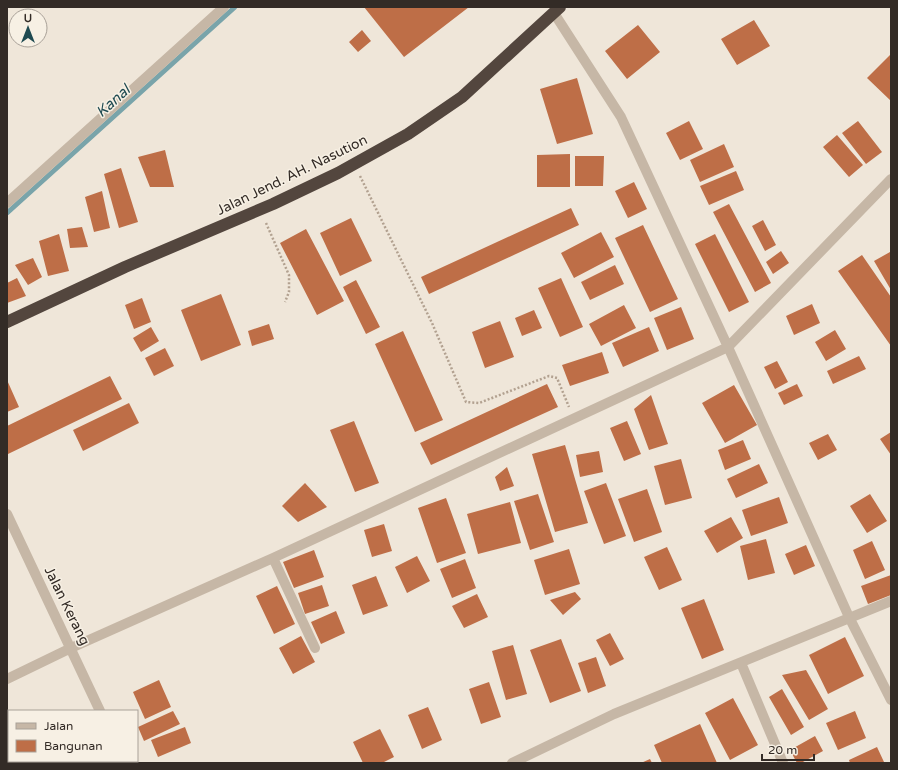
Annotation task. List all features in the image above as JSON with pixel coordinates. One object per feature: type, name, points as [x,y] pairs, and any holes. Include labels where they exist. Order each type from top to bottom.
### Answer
[{"type":"highway","name":"Jalan Jend. AH. Nasution","points":[[7,322],[125,267],[260,210],[354,164],[408,134],[462,97],[557,10]]},
{"type":"street","points":[[7,202],[224,7]]},
{"type":"street","points":[[557,10],[621,117],[728,347],[849,617],[891,700]]},
{"type":"street","points":[[7,679],[71,648],[273,558],[728,347],[891,179]]},
{"type":"street","name":"Jalan Kerang","points":[[7,514],[100,710]]},
{"type":"street","points":[[273,558],[315,648]]},
{"type":"street","points":[[512,763],[614,714],[849,617],[891,602]]},
{"type":"street","points":[[740,663],[783,763]]},
{"type":"path","points":[[354,164],[432,323],[466,402],[479,403],[549,376],[557,378],[574,418]]},
{"type":"path","points":[[260,210],[289,275],[289,292],[285,302]]},
{"type":"building","points":[[364,7],[469,7],[404,57]]},
{"type":"building","points":[[754,20],[770,46],[737,65],[721,39]]},
{"type":"building","points":[[638,25],[660,52],[627,79],[605,51]]},
{"type":"building","points":[[362,30],[371,41],[358,52],[349,42]]},
{"type":"building","points":[[891,54],[891,101],[867,78]]},
{"type":"building","points":[[577,78],[593,134],[557,144],[540,89]]},
{"type":"building","points":[[689,121],[703,149],[680,160],[666,133]]},
{"type":"building","points":[[858,121],[882,152],[866,164],[842,133]]},
{"type":"building","points":[[837,135],[863,165],[849,177],[823,147]]},
{"type":"building","points":[[724,144],[734,167],[700,182],[690,160]]},
{"type":"building","points":[[165,150],[174,187],[150,187],[138,157]]},
{"type":"building","points":[[570,154],[570,187],[537,187],[537,155]]},
{"type":"building","points":[[575,156],[604,156],[603,186],[575,186]]},
{"type":"building","points":[[121,168],[138,222],[119,228],[104,174]]},
{"type":"building","points":[[736,171],[744,190],[709,205],[700,186]]},
{"type":"building","points":[[634,182],[647,209],[628,218],[615,191]]},
{"type":"building","points":[[102,191],[110,228],[94,232],[85,197]]},
{"type":"building","points":[[729,204],[771,283],[755,292],[713,212]]},
{"type":"building","points":[[571,208],[579,225],[429,294],[421,277]]},
{"type":"building","points":[[351,218],[372,261],[340,276],[320,233]]},
{"type":"building","points":[[763,220],[776,245],[765,251],[752,226]]},
{"type":"building","points":[[643,225],[678,299],[650,312],[615,238]]},
{"type":"building","points":[[82,227],[88,247],[70,248],[67,229]]},
{"type":"building","points":[[306,229],[344,301],[317,315],[280,243]]},
{"type":"building","points":[[601,232],[614,257],[574,278],[561,253]]},
{"type":"building","points":[[59,234],[69,271],[48,276],[39,241]]},
{"type":"building","points":[[715,234],[749,302],[729,312],[695,244]]},
{"type":"building","points":[[781,251],[789,263],[773,274],[766,262]]},
{"type":"building","points":[[890,252],[891,254],[891,290],[874,261]]},
{"type":"building","points":[[862,255],[891,297],[891,346],[838,271]]},
{"type":"building","points":[[33,258],[42,277],[28,285],[15,265]]},
{"type":"building","points":[[615,265],[624,284],[590,300],[581,282]]},
{"type":"building","points":[[17,278],[26,296],[7,303],[7,283]]},
{"type":"building","points":[[561,278],[583,327],[560,337],[538,288]]},
{"type":"building","points":[[356,280],[380,327],[366,334],[343,287]]},
{"type":"building","points":[[221,294],[241,345],[201,361],[181,310]]},
{"type":"building","points":[[142,298],[151,322],[134,329],[125,305]]},
{"type":"building","points":[[812,304],[820,323],[794,335],[786,316]]},
{"type":"building","points":[[624,305],[636,328],[601,346],[589,324]]},
{"type":"building","points":[[681,307],[694,339],[667,350],[654,318]]},
{"type":"building","points":[[534,310],[542,328],[522,336],[515,318]]},
{"type":"building","points":[[500,321],[514,357],[485,368],[472,332]]},
{"type":"building","points":[[269,324],[274,339],[252,346],[248,331]]},
{"type":"building","points":[[151,327],[159,341],[141,352],[133,338]]},
{"type":"building","points":[[649,327],[659,351],[623,367],[612,343]]},
{"type":"building","points":[[835,330],[846,349],[826,361],[815,342]]},
{"type":"building","points":[[403,331],[443,420],[415,432],[375,344]]},
{"type":"building","points":[[165,348],[174,366],[154,376],[145,358]]},
{"type":"building","points":[[602,352],[609,373],[570,386],[562,365]]},
{"type":"building","points":[[859,356],[866,369],[833,384],[827,371]]},
{"type":"building","points":[[777,361],[788,382],[775,389],[764,367]]},
{"type":"building","points":[[110,376],[122,399],[8,454],[7,426]]},
{"type":"building","points":[[7,380],[19,407],[7,412]]},
{"type":"building","points":[[547,384],[558,407],[431,465],[420,443]]},
{"type":"building","points":[[797,384],[803,396],[784,405],[778,393]]},
{"type":"building","points":[[734,385],[757,425],[725,443],[702,403]]},
{"type":"building","points":[[651,395],[668,444],[649,450],[634,409]]},
{"type":"building","points":[[129,403],[139,423],[83,451],[73,430]]},
{"type":"building","points":[[354,421],[379,483],[355,492],[330,430]]},
{"type":"building","points":[[627,421],[641,454],[624,461],[610,428]]},
{"type":"building","points":[[891,432],[891,455],[880,439]]},
{"type":"building","points":[[828,434],[837,450],[818,460],[809,443]]},
{"type":"building","points":[[743,440],[751,459],[725,470],[718,450]]},
{"type":"building","points":[[565,445],[588,523],[555,532],[532,454]]},
{"type":"building","points":[[599,451],[603,472],[580,477],[576,455]]},
{"type":"building","points":[[681,459],[692,498],[665,505],[654,466]]},
{"type":"building","points":[[759,464],[768,483],[736,498],[727,479]]},
{"type":"building","points":[[507,467],[514,486],[500,491],[495,477]]},
{"type":"building","points":[[305,483],[327,507],[298,522],[282,506]]},
{"type":"building","points":[[606,483],[626,536],[604,544],[584,491]]},
{"type":"building","points":[[647,489],[662,532],[634,542],[618,499]]},
{"type":"building","points":[[538,494],[554,542],[530,550],[514,501]]},
{"type":"building","points":[[870,494],[887,521],[867,533],[850,506]]},
{"type":"building","points":[[779,497],[788,523],[751,536],[742,510]]},
{"type":"building","points":[[446,498],[466,553],[437,563],[418,508]]},
{"type":"building","points":[[510,502],[521,543],[478,554],[467,514]]},
{"type":"building","points":[[731,517],[743,538],[717,553],[704,531]]},
{"type":"building","points":[[384,524],[392,551],[372,557],[364,530]]},
{"type":"building","points":[[766,539],[775,573],[748,580],[740,546]]},
{"type":"building","points":[[872,541],[885,570],[865,579],[853,550]]},
{"type":"building","points":[[806,545],[815,566],[794,575],[785,554]]},
{"type":"building","points":[[667,547],[682,580],[659,590],[644,557]]},
{"type":"building","points":[[569,549],[580,584],[545,595],[534,560]]},
{"type":"building","points":[[314,550],[324,577],[294,588],[283,562]]},
{"type":"building","points":[[417,556],[430,581],[407,593],[395,567]]},
{"type":"building","points":[[465,559],[476,588],[452,598],[440,569]]},
{"type":"building","points":[[891,575],[891,595],[868,604],[861,586]]},
{"type":"building","points":[[376,576],[388,606],[363,615],[352,585]]},
{"type":"building","points":[[322,585],[329,606],[305,614],[298,593]]},
{"type":"building","points":[[277,586],[295,624],[274,634],[256,596]]},
{"type":"building","points":[[575,592],[581,599],[563,615],[550,600]]},
{"type":"building","points":[[477,594],[488,617],[464,628],[452,606]]},
{"type":"building","points":[[704,599],[724,650],[702,659],[681,608]]},
{"type":"building","points":[[336,611],[345,633],[321,644],[311,622]]},
{"type":"building","points":[[610,633],[624,659],[610,666],[596,640]]},
{"type":"building","points":[[301,636],[315,662],[293,674],[279,648]]},
{"type":"building","points":[[845,637],[864,676],[828,694],[809,655]]},
{"type":"building","points":[[561,639],[581,691],[550,703],[530,650]]},
{"type":"building","points":[[513,645],[527,694],[506,700],[492,651]]},
{"type":"building","points":[[596,657],[606,686],[588,693],[578,663]]},
{"type":"building","points":[[806,670],[828,709],[809,720],[782,675]]},
{"type":"building","points":[[159,680],[171,707],[145,719],[133,692]]},
{"type":"building","points":[[489,682],[501,717],[481,724],[469,689]]},
{"type":"building","points":[[782,689],[804,727],[791,735],[769,697]]},
{"type":"building","points":[[733,698],[758,745],[730,760],[705,713]]},
{"type":"building","points":[[428,707],[442,740],[422,749],[408,715]]},
{"type":"building","points":[[173,711],[180,724],[144,741],[138,727]]},
{"type":"building","points":[[855,711],[866,738],[838,750],[826,723]]},
{"type":"building","points":[[700,724],[717,763],[662,763],[654,745]]},
{"type":"building","points":[[185,727],[191,743],[158,757],[151,740]]},
{"type":"building","points":[[380,729],[394,757],[382,763],[363,763],[353,742]]},
{"type":"building","points":[[815,736],[823,751],[801,763],[797,763],[790,750]]},
{"type":"building","points":[[877,747],[884,762],[850,763],[849,760]]},
{"type":"building","points":[[650,759],[652,763],[641,763]]},
{"type":"waterway","name":"Kanal","points":[[7,213],[235,7]]}]
